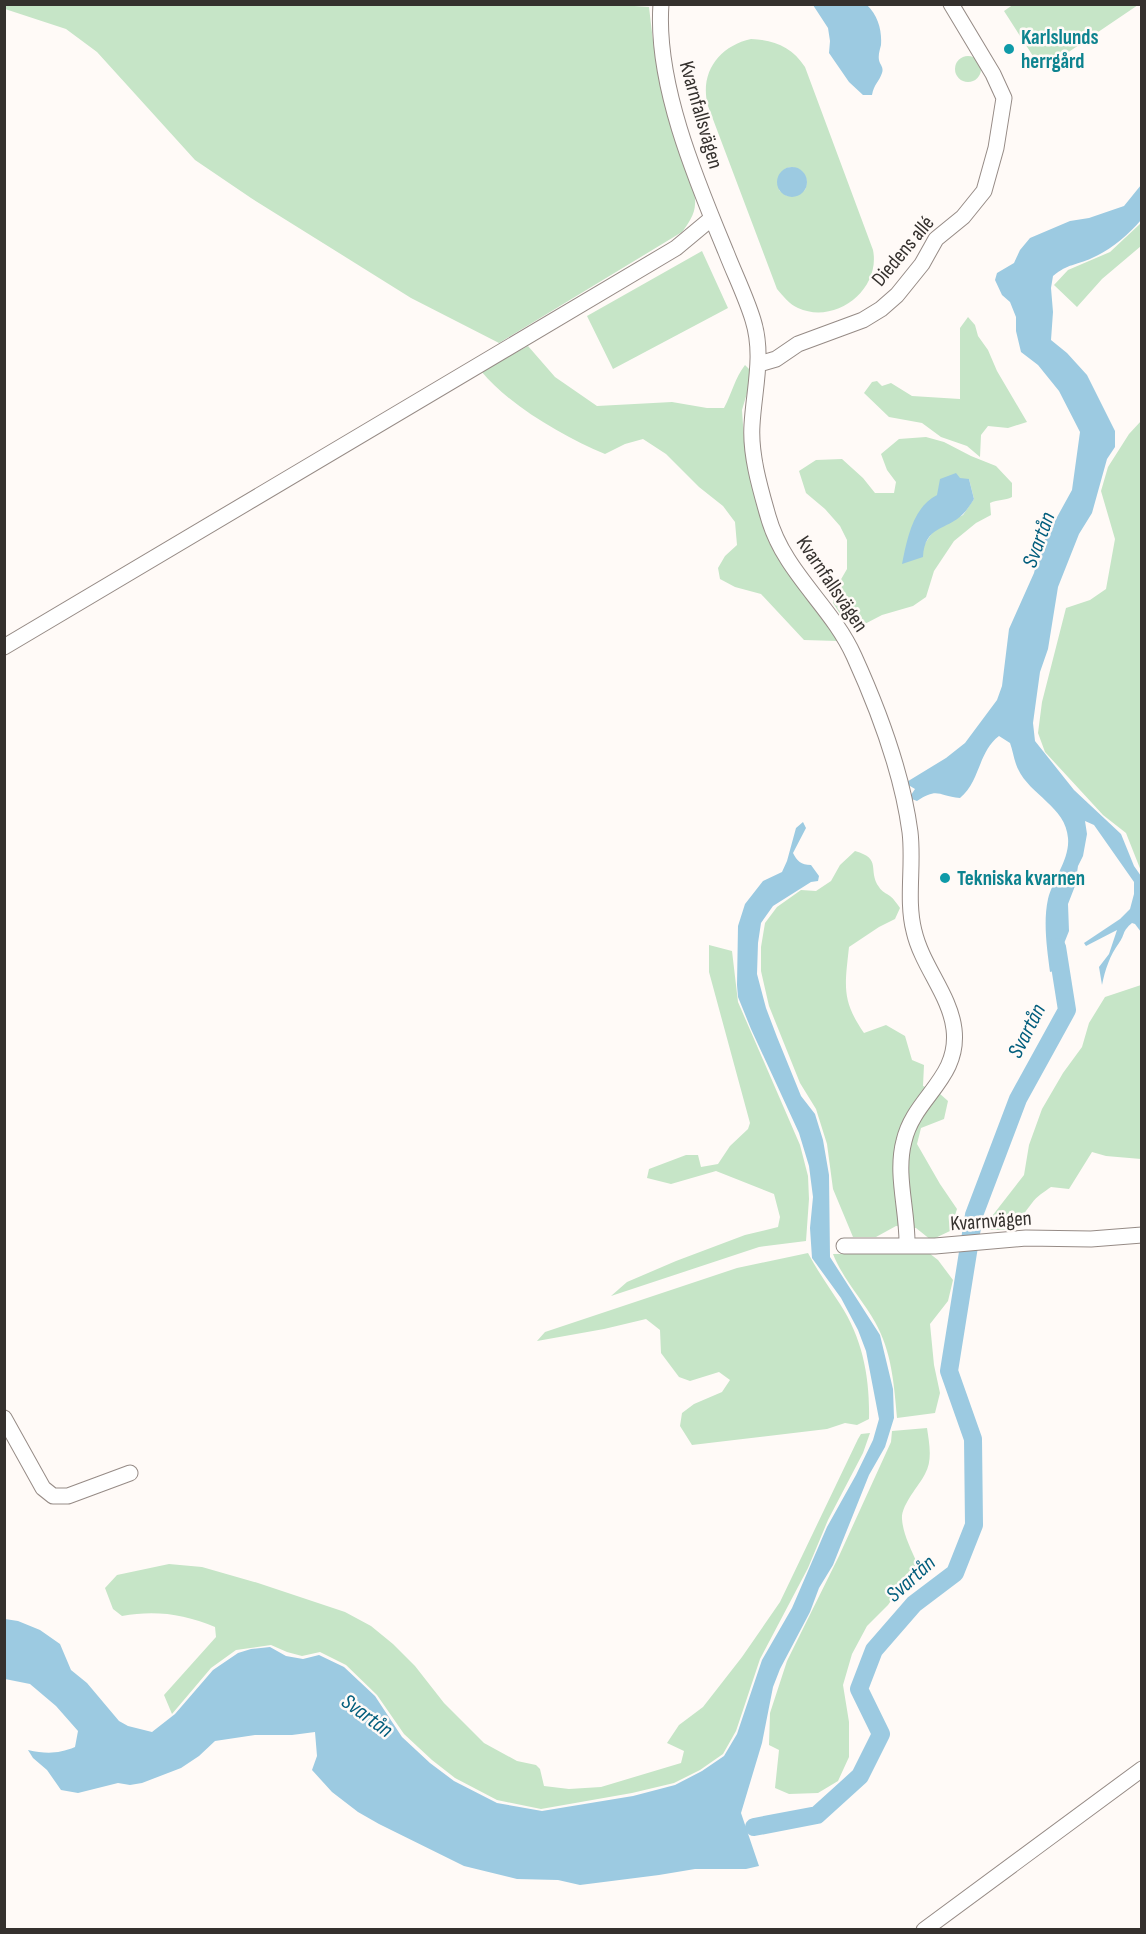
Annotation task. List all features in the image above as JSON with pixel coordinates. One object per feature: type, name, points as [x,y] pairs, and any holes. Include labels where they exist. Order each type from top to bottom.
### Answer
[{"type":"street","name":"Kvarnfallsvägen","points":[[661,4],[660,40],[670,90],[688,153],[753,321],[758,344],[759,364],[752,441],[769,518],[796,574],[846,640],[882,726],[896,769],[910,830],[912,927],[919,950],[943,995],[953,1026],[954,1039],[950,1064],[946,1073],[914,1116],[904,1139],[901,1166],[907,1219],[907,1246]]},
{"type":"street","name":"Diedens allé","points":[[759,364],[776,359],[798,345],[863,320],[881,309],[897,295],[922,264],[936,239],[963,218],[984,191],[996,148],[1004,98],[993,74],[951,4]]},
{"type":"street","points":[[4,647],[676,248],[712,218]]},
{"type":"street","name":"Kvarnvägen","points":[[844,1246],[935,1246],[1018,1238],[1091,1239],[1142,1235]]},
{"type":"street","points":[[4,1419],[43,1488],[53,1496],[68,1496],[130,1473]]},
{"type":"street","points":[[924,1929],[1142,1769]]},
{"type":"green space","points":[[5,4],[605,4],[649,7],[661,85],[693,184],[694,211],[682,232],[499,343],[411,298],[251,198],[195,160],[97,52],[66,29],[5,9]]},
{"type":"green space","points":[[1014,4],[1138,5],[1042,70],[1004,11]]},
{"type":"green space","points":[[751,39],[775,43],[794,54],[805,67],[873,250],[874,265],[870,278],[863,290],[840,308],[826,312],[812,312],[798,308],[789,303],[777,289],[708,106],[706,94],[706,83],[714,63],[730,48]],"holes":[[[790,167],[802,171],[807,181],[805,190],[787,196],[779,190],[785,169]]]},
{"type":"green space","points":[[968,56],[977,60],[981,69],[977,78],[968,82],[959,78],[955,69],[959,60]]},
{"type":"green space","points":[[1141,223],[1141,246],[1102,279],[1077,307],[1054,285],[1068,270],[1110,252]]},
{"type":"green space","points":[[702,251],[728,308],[613,369],[587,316]]},
{"type":"green space","points":[[968,317],[975,325],[978,336],[1027,422],[1008,428],[988,426],[981,435],[980,457],[967,446],[941,437],[922,423],[889,417],[864,393],[872,382],[877,381],[882,386],[891,383],[912,396],[960,399],[960,328]]},
{"type":"green space","points":[[528,346],[555,377],[597,406],[672,402],[707,408],[724,408],[745,365],[753,373],[742,410],[744,440],[749,474],[770,544],[786,571],[838,641],[804,640],[761,594],[735,587],[720,579],[718,568],[725,556],[737,545],[735,522],[723,506],[699,487],[666,454],[643,439],[625,444],[605,454],[589,447],[522,408],[481,371]]},
{"type":"green space","points":[[1141,421],[1141,871],[1126,833],[1103,815],[1045,752],[1038,733],[1042,702],[1066,608],[1090,600],[1106,589],[1115,539],[1101,491],[1108,467],[1129,434]]},
{"type":"green space","points":[[926,437],[944,442],[996,466],[1012,483],[1012,497],[990,503],[991,515],[976,523],[954,541],[934,571],[926,597],[913,606],[882,615],[857,628],[845,621],[833,603],[836,588],[847,569],[847,540],[840,526],[806,493],[799,471],[816,460],[842,459],[863,478],[875,493],[894,493],[896,482],[887,470],[881,454],[899,439]],"holes":[[[969,479],[974,499],[963,515],[934,530],[924,545],[937,495]]]},
{"type":"green space","points":[[855,851],[864,854],[872,861],[879,887],[900,908],[895,919],[849,947],[846,992],[851,1011],[864,1033],[886,1025],[905,1036],[912,1060],[924,1065],[923,1086],[939,1093],[948,1101],[944,1119],[921,1128],[917,1144],[957,1209],[950,1231],[931,1240],[916,1228],[896,1226],[876,1237],[853,1237],[833,1189],[827,1144],[816,1109],[800,1083],[769,1006],[761,971],[761,947],[765,923],[777,907],[801,890],[816,891],[831,881],[840,865]]},
{"type":"green space","points":[[709,945],[732,951],[738,1002],[800,1145],[808,1176],[806,1241],[759,1247],[611,1296],[627,1282],[676,1261],[745,1235],[778,1227],[780,1217],[774,1194],[716,1171],[671,1184],[647,1178],[649,1169],[686,1155],[698,1155],[701,1167],[718,1164],[730,1146],[748,1129],[750,1123],[709,972]]},
{"type":"green space","points":[[1141,985],[1141,1159],[1106,1156],[1092,1152],[1069,1189],[1051,1187],[1036,1198],[1017,1222],[1008,1229],[982,1229],[1024,1175],[1029,1145],[1042,1109],[1063,1073],[1082,1047],[1089,1023],[1105,997]]},
{"type":"green space","points":[[808,1253],[848,1317],[860,1345],[868,1389],[869,1419],[857,1425],[845,1423],[827,1429],[692,1445],[680,1426],[682,1413],[694,1404],[722,1392],[730,1380],[719,1372],[690,1381],[679,1377],[661,1353],[660,1330],[646,1319],[537,1341],[545,1332],[737,1268]]},
{"type":"green space","points":[[929,1253],[938,1260],[953,1280],[948,1301],[930,1324],[934,1365],[940,1393],[935,1413],[897,1418],[891,1369],[881,1333],[833,1254]]},
{"type":"green space","points":[[927,1428],[929,1463],[902,1514],[906,1536],[917,1563],[888,1605],[867,1626],[852,1654],[843,1685],[849,1722],[849,1757],[838,1781],[818,1793],[789,1794],[775,1788],[779,1750],[769,1745],[770,1713],[787,1661],[839,1556],[891,1442],[892,1431]]},
{"type":"green space","points":[[870,1433],[863,1453],[828,1520],[808,1568],[760,1659],[736,1731],[723,1754],[700,1770],[674,1783],[632,1793],[541,1809],[497,1800],[455,1778],[432,1760],[404,1734],[377,1695],[346,1665],[320,1652],[302,1656],[271,1645],[236,1650],[211,1668],[172,1714],[164,1695],[216,1637],[215,1627],[169,1614],[146,1613],[122,1616],[113,1609],[105,1588],[117,1575],[169,1564],[202,1567],[345,1612],[371,1626],[393,1644],[415,1666],[444,1703],[484,1743],[517,1761],[536,1765],[540,1769],[544,1786],[569,1789],[601,1787],[681,1763],[684,1751],[667,1743],[679,1725],[703,1707],[742,1657],[780,1602],[858,1439],[861,1434]]},
{"type":"water","points":[[813,5],[867,5],[874,14],[881,34],[879,62],[882,71],[872,95],[863,95],[849,82],[829,53],[828,28]]},
{"type":"water","points":[[792,167],[803,171],[807,182],[803,193],[792,197],[781,193],[777,182],[781,171]]},
{"type":"water","points":[[1141,185],[1141,220],[1125,237],[1106,251],[1053,276],[1051,288],[1053,312],[1051,340],[1067,353],[1087,375],[1115,431],[1115,447],[1107,459],[1092,513],[1079,534],[1058,587],[1048,649],[1040,672],[1033,723],[1035,741],[1074,790],[1121,834],[1134,866],[1141,876],[1141,932],[1132,923],[1127,928],[1110,958],[1102,985],[1099,967],[1109,954],[1117,930],[1086,946],[1084,943],[1120,919],[1130,909],[1134,882],[1094,825],[1085,821],[1087,834],[1083,856],[1068,904],[1069,931],[1063,946],[1063,968],[1050,972],[1046,936],[1048,899],[1064,861],[1068,838],[1061,818],[1024,778],[1017,766],[1010,743],[999,736],[992,743],[972,784],[960,798],[934,793],[917,801],[909,798],[915,789],[905,783],[946,758],[965,743],[997,700],[1002,686],[1009,629],[1034,573],[1040,548],[1072,490],[1080,432],[1059,391],[1038,365],[1021,352],[1016,331],[1016,317],[1010,302],[1002,295],[995,280],[997,273],[1014,263],[1020,250],[1030,238],[1070,221],[1089,218],[1124,206]]},
{"type":"water","points":[[956,473],[960,478],[969,479],[974,499],[956,519],[932,534],[928,539],[923,557],[902,564],[912,525],[922,507],[937,495],[940,479]]},
{"type":"water","points":[[803,822],[806,828],[793,853],[800,862],[811,865],[819,876],[818,881],[811,882],[773,906],[761,923],[757,974],[766,1008],[801,1096],[815,1114],[823,1140],[829,1175],[830,1257],[880,1335],[893,1389],[894,1418],[885,1447],[869,1475],[833,1565],[819,1588],[810,1612],[773,1687],[762,1743],[741,1813],[759,1866],[746,1869],[695,1869],[580,1885],[558,1880],[517,1879],[464,1866],[379,1824],[358,1812],[332,1792],[312,1770],[317,1756],[315,1732],[292,1735],[255,1735],[215,1741],[181,1768],[142,1783],[130,1785],[118,1783],[78,1793],[61,1790],[47,1770],[33,1758],[28,1750],[52,1753],[75,1747],[78,1731],[56,1706],[30,1684],[5,1679],[5,1619],[18,1621],[40,1630],[60,1644],[71,1670],[87,1683],[119,1721],[128,1726],[152,1732],[175,1714],[213,1670],[238,1653],[270,1647],[286,1656],[303,1659],[319,1655],[344,1667],[375,1696],[402,1737],[430,1763],[454,1781],[497,1803],[542,1811],[633,1796],[675,1785],[724,1756],[737,1734],[762,1660],[792,1608],[827,1527],[873,1440],[879,1419],[866,1351],[858,1330],[841,1298],[812,1258],[810,1228],[813,1197],[809,1166],[799,1133],[738,997],[738,926],[745,904],[763,881],[782,872],[796,828]]},
{"type":"waterway","name":"Svartån","points":[[754,1827],[817,1815],[860,1776],[881,1734],[859,1689],[874,1650],[914,1604],[955,1573],[974,1525],[973,1439],[949,1371],[974,1215],[1018,1099],[1067,1010],[1057,947]]},
{"type":"place","name":"Karlslunds herrgård","points":[[1009,49]]},
{"type":"place","name":"Tekniska kvarnen","points":[[945,878]]}]
